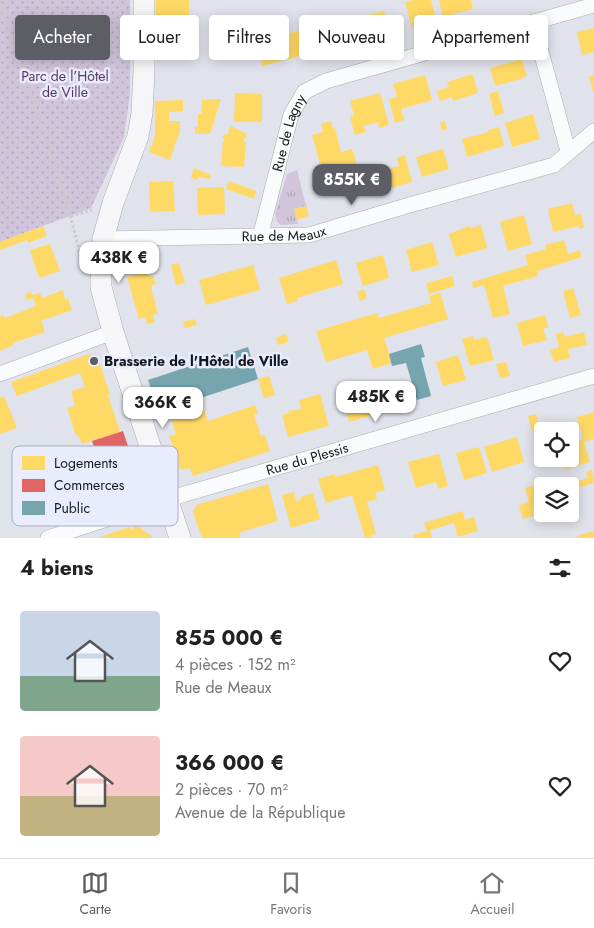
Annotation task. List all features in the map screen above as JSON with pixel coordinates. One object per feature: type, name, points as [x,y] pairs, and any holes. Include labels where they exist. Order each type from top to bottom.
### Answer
[{"type":"street","points":[[144,0],[144,71],[140,128],[113,203],[103,238],[101,287],[113,332],[149,446]]},
{"type":"street","name":"Rue de Lagny","points":[[548,18],[594,5]]},
{"type":"street","name":"Rue de Lagny","points":[[260,237],[291,116],[304,92],[326,81],[414,56]]},
{"type":"street","points":[[543,60],[568,152]]},
{"type":"street","name":"Rue de Meaux","points":[[103,238],[309,235],[554,165],[594,132]]},
{"type":"street","points":[[0,374],[113,332]]},
{"type":"street","name":"Rue du Plessis","points":[[178,496],[594,376]]},
{"type":"street","name":"Rue du Plessis","points":[[48,538],[84,526]]},
{"type":"street","points":[[176,526],[180,538]]},
{"type":"path","points":[[0,2],[71,216]]},
{"type":"path","points":[[0,85],[24,76]]},
{"type":"path","points":[[0,146],[45,138]]},
{"type":"path","points":[[0,188],[18,205]]},
{"type":"path","points":[[0,208],[66,198]]},
{"type":"green space","name":"Parc de l’Hôtel de Ville","points":[[0,0],[130,0],[130,15],[120,15],[120,60],[130,60],[130,94],[124,137],[91,208],[0,242]]},
{"type":"green space","points":[[297,170],[306,206],[294,209],[298,224],[281,225],[277,222],[275,214],[287,174]]},
{"type":"building: Logements","points":[[156,0],[189,0],[189,15],[156,15]]},
{"type":"building: Logements","points":[[431,0],[435,15],[414,15],[414,28],[412,28],[405,2]]},
{"type":"building: Logements","points":[[439,0],[471,0],[473,9],[450,15],[443,15]]},
{"type":"building: Logements","points":[[384,11],[385,15],[370,15]]},
{"type":"building: Logements","points":[[594,28],[594,52],[582,55],[577,32]]},
{"type":"building: Logements","points":[[299,31],[299,56],[289,59],[289,33]]},
{"type":"building: Logements","points":[[261,60],[285,60],[262,66]]},
{"type":"building: Logements","points":[[522,60],[527,76],[495,86],[490,68]]},
{"type":"building: Logements","points":[[473,74],[478,93],[453,101],[452,97],[440,101],[437,91],[449,87],[447,82]]},
{"type":"building: Logements","points":[[425,75],[432,100],[401,109],[404,120],[395,123],[389,99],[397,97],[393,84]]},
{"type":"building: Logements","points":[[594,75],[594,92],[593,92],[589,76]]},
{"type":"building: Logements","points":[[498,91],[504,113],[495,116],[489,94]]},
{"type":"building: Logements","points":[[235,93],[262,94],[262,122],[234,122]]},
{"type":"building: Logements","points":[[380,93],[389,125],[379,128],[378,122],[364,126],[366,132],[355,135],[350,117],[354,115],[350,101]]},
{"type":"building: Logements","points":[[221,99],[210,134],[195,134],[195,127],[198,127],[198,114],[202,114],[202,100]]},
{"type":"building: Logements","points":[[183,100],[183,111],[169,112],[169,121],[180,121],[180,131],[170,160],[149,152],[155,136],[155,101]]},
{"type":"building: Logements","points":[[533,114],[540,139],[512,147],[505,123]]},
{"type":"building: Logements","points":[[331,121],[333,129],[335,128],[341,152],[352,149],[357,165],[346,168],[350,183],[327,189],[312,135],[323,132],[321,124]]},
{"type":"building: Logements","points":[[445,121],[447,129],[442,131],[440,123]]},
{"type":"building: Logements","points":[[231,126],[247,134],[243,142],[246,142],[244,167],[221,166],[223,141],[225,139],[222,138],[224,134],[227,135]]},
{"type":"building: Logements","points":[[499,127],[504,146],[467,157],[462,139],[489,132],[488,130]]},
{"type":"building: Logements","points":[[443,149],[449,169],[422,177],[416,157]]},
{"type":"building: Logements","points":[[405,155],[412,182],[375,193],[370,174],[399,166],[397,158]]},
{"type":"building: Logements","points":[[194,168],[211,175],[210,179],[198,177],[197,180],[191,178]]},
{"type":"building: Logements","points":[[173,181],[175,211],[150,212],[149,182]]},
{"type":"building: Logements","points":[[229,181],[256,191],[254,199],[226,189]]},
{"type":"building: Logements","points":[[224,187],[225,214],[198,215],[197,188]]},
{"type":"building: Logements","points":[[572,203],[575,215],[581,214],[584,228],[579,229],[579,226],[553,232],[548,209]]},
{"type":"building: Logements","points":[[306,206],[309,216],[297,220],[294,209]]},
{"type":"building: Logements","points":[[524,215],[532,244],[508,251],[500,222]]},
{"type":"building: Logements","points":[[481,225],[487,248],[456,257],[449,234],[469,226],[470,228]]},
{"type":"building: Logements","points":[[43,226],[47,236],[28,243],[27,240],[0,250],[0,242]]},
{"type":"building: Logements","points":[[564,240],[568,254],[580,250],[582,257],[537,271],[538,276],[503,286],[510,314],[493,318],[484,285],[473,288],[472,282],[528,265],[525,255],[546,249],[545,245]]},
{"type":"building: Logements","points":[[432,242],[439,265],[412,272],[406,250]]},
{"type":"building: Logements","points":[[50,244],[60,271],[39,278],[30,250]]},
{"type":"building: Logements","points":[[383,255],[389,278],[363,286],[356,263]]},
{"type":"building: Logements","points":[[336,260],[343,284],[297,298],[298,301],[287,304],[279,278]]},
{"type":"building: Logements","points":[[179,263],[185,283],[176,285],[171,265]]},
{"type":"building: Logements","points":[[253,265],[260,290],[206,305],[199,280]]},
{"type":"building: Logements","points":[[147,271],[149,277],[153,276],[156,284],[152,285],[152,292],[158,313],[153,315],[155,322],[147,324],[145,317],[139,319],[127,277]]},
{"type":"building: Logements","points":[[452,276],[455,286],[429,294],[426,283]]},
{"type":"building: Logements","points":[[573,288],[581,315],[570,318],[563,291]]},
{"type":"building: Logements","points":[[364,289],[367,298],[360,301],[357,292]]},
{"type":"building: Logements","points":[[63,290],[65,300],[68,299],[72,310],[41,321],[45,332],[13,343],[14,345],[0,351],[0,316],[3,315],[5,318],[36,306],[33,298],[27,300],[25,294],[31,292],[32,295],[40,293],[42,298]]},
{"type":"building: Logements","points":[[440,293],[448,319],[384,338],[392,363],[373,369],[367,350],[326,362],[316,331],[377,313],[379,318],[431,303],[429,296]]},
{"type":"building: Logements","points":[[545,315],[548,327],[543,329],[547,340],[523,346],[517,323]]},
{"type":"building: Logements","points":[[195,319],[197,325],[185,328],[183,322]]},
{"type":"building: Logements","points":[[563,332],[565,337],[584,332],[587,345],[568,349],[570,358],[554,362],[550,350],[559,347],[556,334]]},
{"type":"building: Logements","points":[[286,334],[289,342],[278,345],[276,338]]},
{"type":"building: Logements","points":[[473,336],[474,340],[487,337],[494,360],[470,366],[462,339]]},
{"type":"building: Logements","points":[[89,354],[98,358],[120,432],[82,444],[78,435],[76,436],[67,408],[75,406],[71,391],[85,387],[80,373],[17,396],[11,382]]},
{"type":"building: Logements","points":[[458,355],[466,380],[443,386],[436,362]]},
{"type":"building: Logements","points":[[506,362],[510,376],[500,378],[496,364]]},
{"type":"building: Logements","points":[[269,376],[275,395],[264,398],[258,379]]},
{"type":"building: Logements","points":[[373,386],[381,413],[349,422],[341,396]]},
{"type":"building: Logements","points":[[320,394],[329,426],[288,437],[282,415],[289,413],[288,411],[301,409],[299,400]]},
{"type":"building: Logements","points":[[4,396],[17,428],[0,434],[0,398]]},
{"type":"building: Logements","points":[[200,398],[208,421],[255,405],[258,414],[254,415],[261,436],[265,435],[270,451],[193,476],[190,468],[181,470],[178,462],[178,446],[173,446],[169,436],[176,434],[170,415],[173,414],[171,408]]},
{"type":"building: Logements","points":[[594,412],[594,439],[584,442],[590,462],[579,466],[579,440],[583,439],[577,417]]},
{"type":"building: Logements","points":[[536,414],[538,422],[534,422],[534,431],[532,432],[528,416]]},
{"type":"building: Logements","points":[[517,437],[524,462],[492,472],[484,447]]},
{"type":"building: Logements","points":[[479,447],[487,473],[464,480],[456,453]]},
{"type":"building: Logements","points":[[439,454],[448,486],[438,489],[436,482],[416,488],[408,462]]},
{"type":"building: Logements","points":[[378,465],[385,490],[375,493],[377,499],[367,502],[376,534],[372,535],[373,538],[365,538],[352,495],[326,503],[318,479],[335,474],[335,477]]},
{"type":"building: Logements","points":[[592,470],[594,483],[579,487],[579,481],[588,478],[586,472]]},
{"type":"building: Logements","points":[[268,484],[278,521],[241,532],[240,538],[202,538],[193,512],[196,505]]},
{"type":"building: Logements","points":[[534,485],[534,510],[532,511],[534,516],[523,519],[519,505],[529,502],[525,488]]},
{"type":"building: Logements","points":[[294,492],[296,501],[301,500],[300,497],[313,493],[320,519],[291,528],[282,495]]},
{"type":"building: Logements","points":[[463,511],[465,520],[474,517],[478,531],[458,537],[454,523],[430,530],[432,538],[414,538],[413,535],[427,531],[424,523]]},
{"type":"building: Logements","points":[[137,526],[152,536],[151,538],[98,538],[129,527],[132,530]]},
{"type":"building: Logements","points":[[594,531],[594,538],[575,538],[580,535]]},
{"type":"building: Commerces","points":[[123,431],[128,446],[94,446],[92,441]]},
{"type":"building: Public","points":[[421,344],[425,357],[421,358],[431,396],[417,400],[406,363],[392,366],[389,354]]},
{"type":"building: Public","points":[[248,347],[258,379],[161,411],[160,406],[157,407],[148,380]]},
{"type":"place","name":"Brasserie de l'Hôtel de Ville","points":[[94,361]]}]
